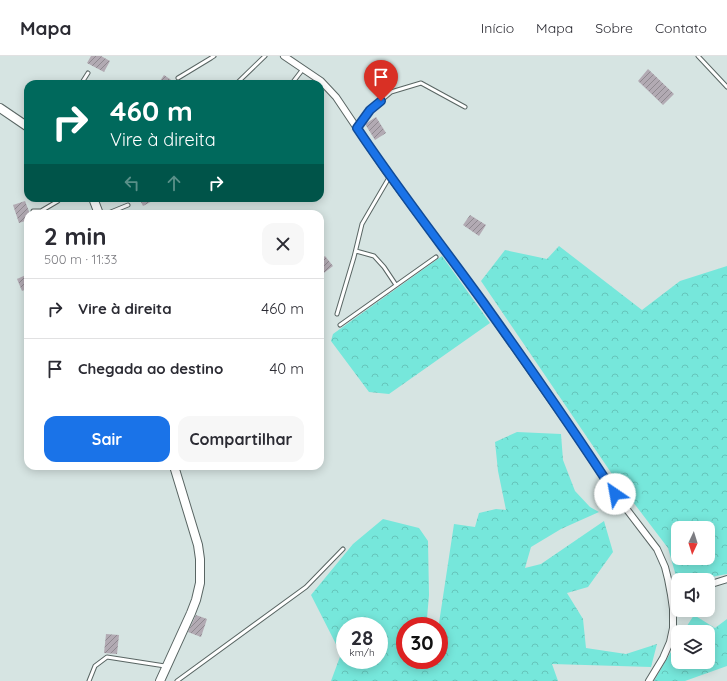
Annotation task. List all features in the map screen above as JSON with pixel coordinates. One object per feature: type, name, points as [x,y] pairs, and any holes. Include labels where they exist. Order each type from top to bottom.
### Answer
[{"type":"street","points":[[286,56],[320,80]]},
{"type":"street","points":[[324,84],[346,111],[390,176],[480,299],[615,494],[657,549],[671,583]]},
{"type":"street","points":[[0,108],[24,124]]},
{"type":"street","points":[[160,681],[196,600],[200,583],[200,559],[198,544],[175,470]]},
{"type":"street","points":[[715,583],[727,580]]},
{"type":"street","points":[[649,681],[663,658],[670,642],[673,628],[673,617]]},
{"type":"lane","points":[[178,78],[214,56]]},
{"type":"lane","points":[[240,80],[265,56]]},
{"type":"lane","points":[[698,56],[727,87]]},
{"type":"lane","points":[[295,80],[303,69]]},
{"type":"lane","points":[[84,80],[88,73]]},
{"type":"lane","points":[[357,128],[370,110],[391,92],[421,83],[465,107]]},
{"type":"lane","points":[[336,314],[356,251],[362,224],[390,176]]},
{"type":"lane","points":[[43,210],[56,202]]},
{"type":"lane","points":[[116,210],[128,205]]},
{"type":"lane","points":[[356,251],[374,256],[384,267],[396,285]]},
{"type":"lane","points":[[340,325],[436,257]]},
{"type":"lane","points":[[177,681],[306,587],[343,549]]},
{"type":"lane","points":[[89,681],[94,666],[107,657],[167,666]]},
{"type":"green space","points":[[559,246],[642,310],[680,281],[727,266],[727,574],[715,576],[715,573],[675,573],[673,565],[715,565],[715,521],[671,521],[671,558],[668,548],[614,477],[481,281],[505,250],[547,259]]},
{"type":"green space","points":[[442,256],[490,323],[389,394],[369,392],[331,341],[333,334]]},
{"type":"green space","points":[[517,432],[561,434],[563,460],[575,491],[590,507],[599,512],[561,529],[531,547],[525,568],[541,564],[604,521],[613,552],[588,587],[567,593],[583,619],[586,648],[626,654],[657,644],[651,667],[552,664],[558,681],[331,681],[336,668],[336,669],[388,669],[388,617],[336,617],[336,644],[311,595],[353,544],[383,519],[419,528],[428,541],[429,595],[427,617],[396,617],[396,669],[448,669],[448,617],[440,617],[454,524],[475,527],[479,513],[496,509],[506,510],[498,471],[495,442]]},
{"type":"green space","points":[[693,617],[697,617],[710,625],[688,625]]},
{"type":"green space","points":[[727,619],[727,666],[685,681],[654,681],[671,652],[671,669],[715,669],[715,628]]},
{"type":"building","points":[[91,56],[101,56],[110,61],[104,72],[87,63]]},
{"type":"building","points":[[648,69],[674,94],[663,105],[638,81]]},
{"type":"building","points":[[164,75],[171,80],[161,80]]},
{"type":"building","points":[[376,117],[386,133],[375,140],[365,124]]},
{"type":"building","points":[[25,202],[28,210],[24,210],[24,221],[19,223],[13,205]]},
{"type":"building","points":[[141,202],[150,202],[143,206]]},
{"type":"building","points":[[470,215],[486,225],[479,236],[463,225]]},
{"type":"building","points":[[325,256],[333,266],[324,273]]},
{"type":"building","points":[[24,276],[24,290],[22,291],[17,279]]},
{"type":"building","points":[[196,615],[207,619],[201,637],[188,632]]},
{"type":"building","points":[[106,634],[119,635],[117,654],[104,653]]},
{"type":"route","points":[[381,101],[370,110],[357,128],[385,170],[484,304],[594,461],[615,494]]}]
